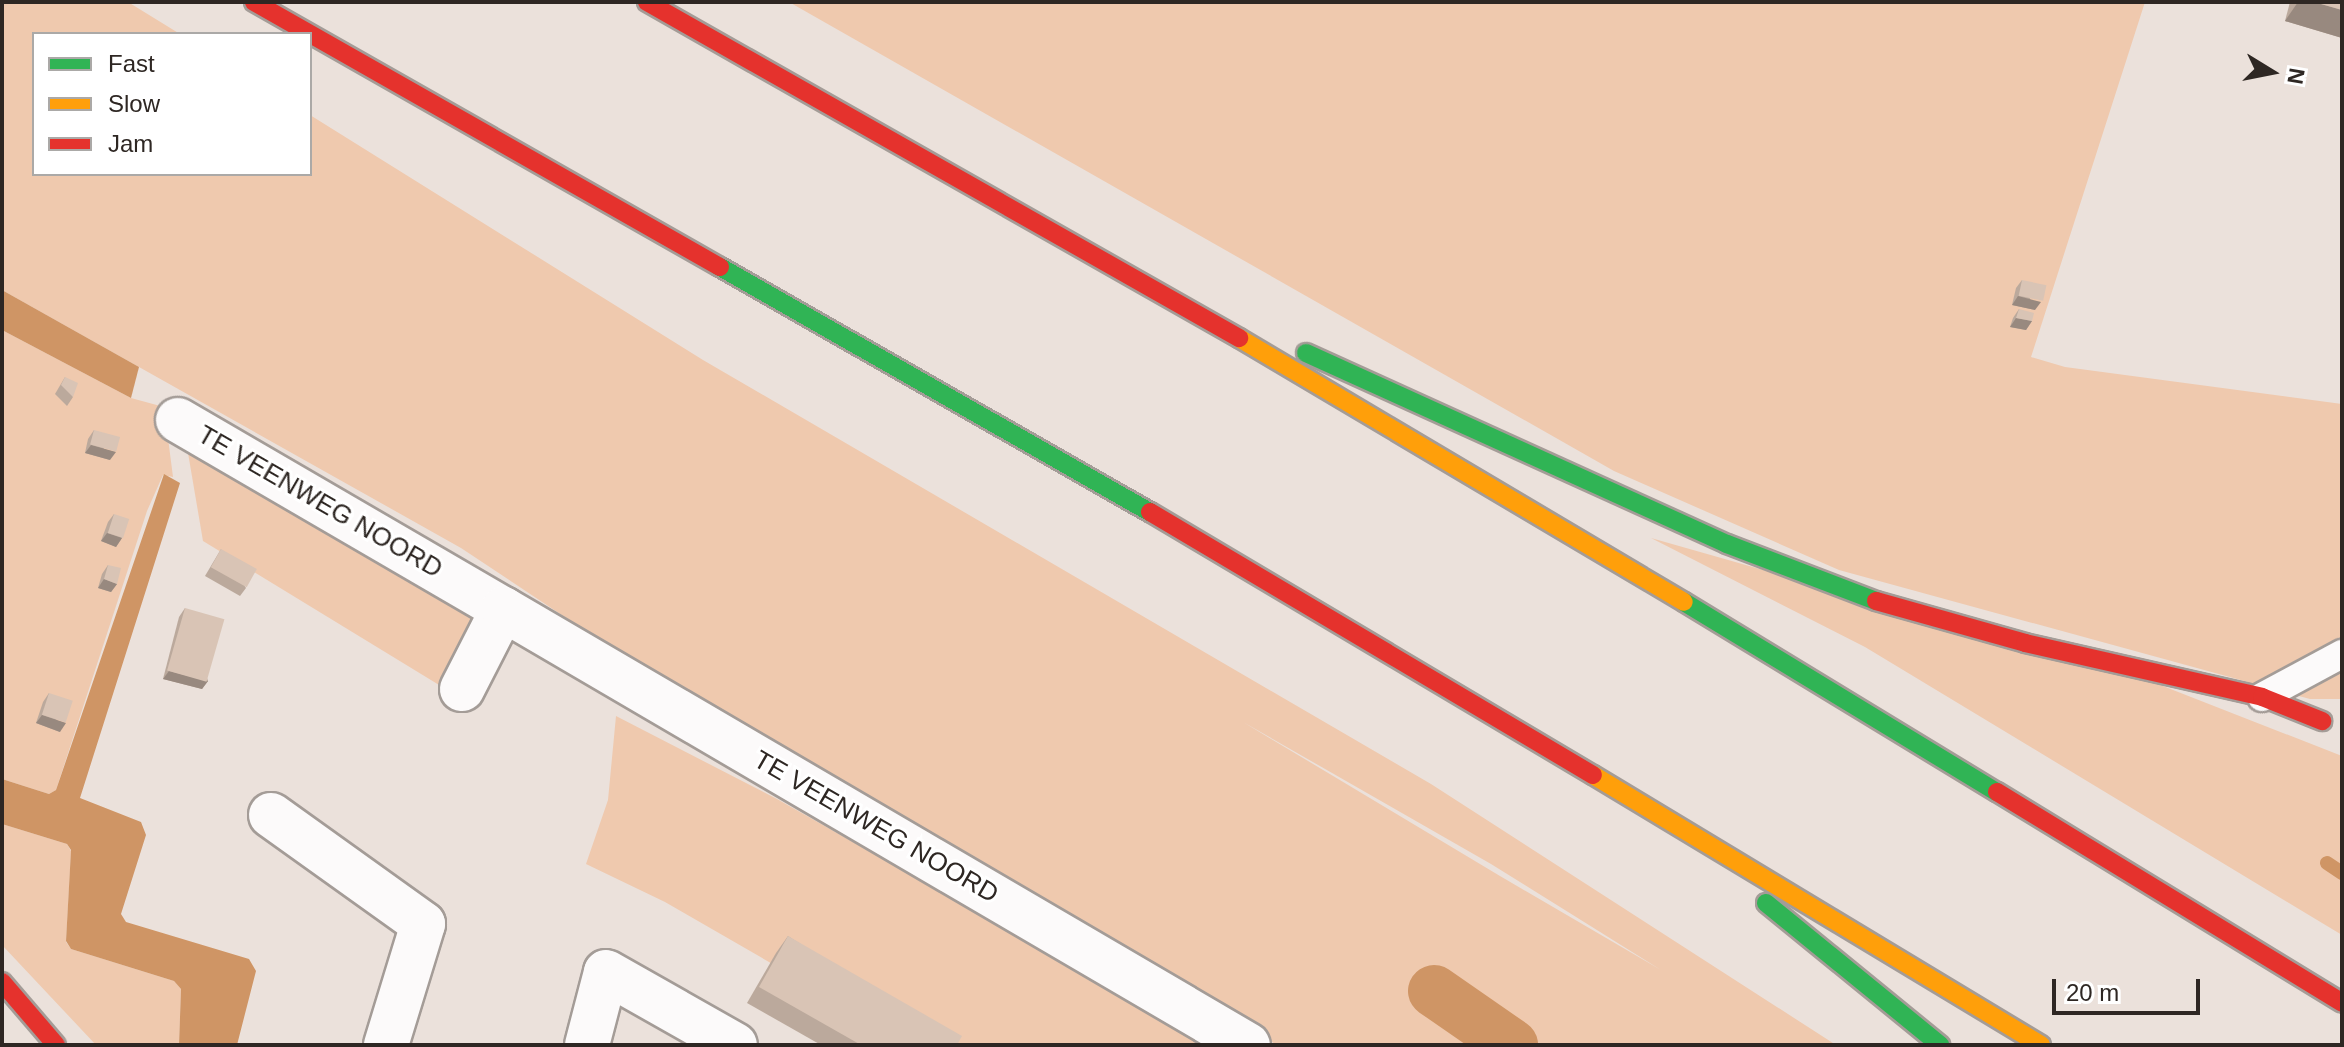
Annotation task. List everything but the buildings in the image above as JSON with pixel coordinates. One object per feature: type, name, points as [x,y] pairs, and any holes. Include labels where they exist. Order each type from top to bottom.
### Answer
[{"type":"main road","points":[[254,2],[307,32]]},
{"type":"main road","points":[[647,2],[1140,279],[1814,680],[2342,1003]]},
{"type":"main road","points":[[312,35],[912,373],[1637,798],[2041,1045]]},
{"type":"main road","points":[[1140,279],[1727,544],[1867,598],[2025,643],[2262,697],[2335,724]]},
{"type":"main road","points":[[1637,798],[1940,1045]]},
{"type":"main road","points":[[2,982],[56,1045]]},
{"type":"street","name":"TE VEENWEG NOORD","points":[[178,420],[1248,1045]]},
{"type":"street","points":[[462,689],[503,609]]},
{"type":"street","points":[[271,815],[423,924],[386,1045]]},
{"type":"street","points":[[587,1045],[606,972],[735,1045]]},
{"type":"lane","points":[[2262,697],[2342,654]]},
{"type":"shaded area","points":[[2,2],[128,2],[177,32],[32,32],[32,176],[312,176],[312,116],[703,360],[1431,784],[1836,1045],[1277,1045],[1065,915],[706,711],[461,548],[2,290]],"holes":[[[1243,722],[1491,864],[1661,970],[1500,876]]]},
{"type":"shaded area","points":[[789,2],[2145,2],[2031,357],[2065,367],[2342,404],[2342,699],[2310,699],[1839,570],[1614,471]]},
{"type":"shaded area","points":[[2,290],[139,367],[131,398],[2,330]]},
{"type":"shaded area","points":[[2,330],[131,398],[164,407],[173,477],[163,475],[147,511],[56,790],[49,794],[2,779]]},
{"type":"shaded area","points":[[187,447],[471,608],[474,640],[444,688],[203,541]]},
{"type":"shaded area","points":[[164,474],[180,483],[80,798],[141,822],[146,835],[121,914],[126,922],[249,959],[256,971],[237,1045],[179,1045],[181,989],[174,981],[71,949],[66,941],[71,850],[67,844],[2,824],[2,779],[49,794],[56,790]]},
{"type":"shaded area","points":[[1651,538],[2145,679],[2342,756],[2342,935],[1865,647]]},
{"type":"shaded area","points":[[616,716],[777,799],[1211,1045],[913,1045],[665,902],[586,864],[608,800]]},
{"type":"shaded area","points":[[2,824],[67,844],[71,851],[66,942],[71,949],[174,981],[181,989],[179,1045],[96,1045],[2,945]]},
{"type":"waterway","points":[[2327,863],[2342,873]]},
{"type":"waterway","points":[[1434,991],[1512,1045]]},
{"type":"traffic: fast","points":[[720,267],[1150,512]]},
{"type":"traffic: fast","points":[[1306,353],[1727,544],[1876,601]]},
{"type":"traffic: fast","points":[[1684,602],[1997,792]]},
{"type":"traffic: fast","points":[[1766,903],[1940,1045]]},
{"type":"traffic: slow","points":[[1239,338],[1684,602]]},
{"type":"traffic: slow","points":[[1593,775],[2041,1045]]},
{"type":"traffic: jam","points":[[254,2],[307,32]]},
{"type":"traffic: jam","points":[[647,2],[1239,338]]},
{"type":"traffic: jam","points":[[312,35],[720,267]]},
{"type":"traffic: jam","points":[[1150,512],[1593,775]]},
{"type":"traffic: jam","points":[[1876,601],[2025,643],[2262,697],[2322,721]]},
{"type":"traffic: jam","points":[[1997,792],[2342,1003]]},
{"type":"traffic: jam","points":[[2,982],[56,1045]]}]
